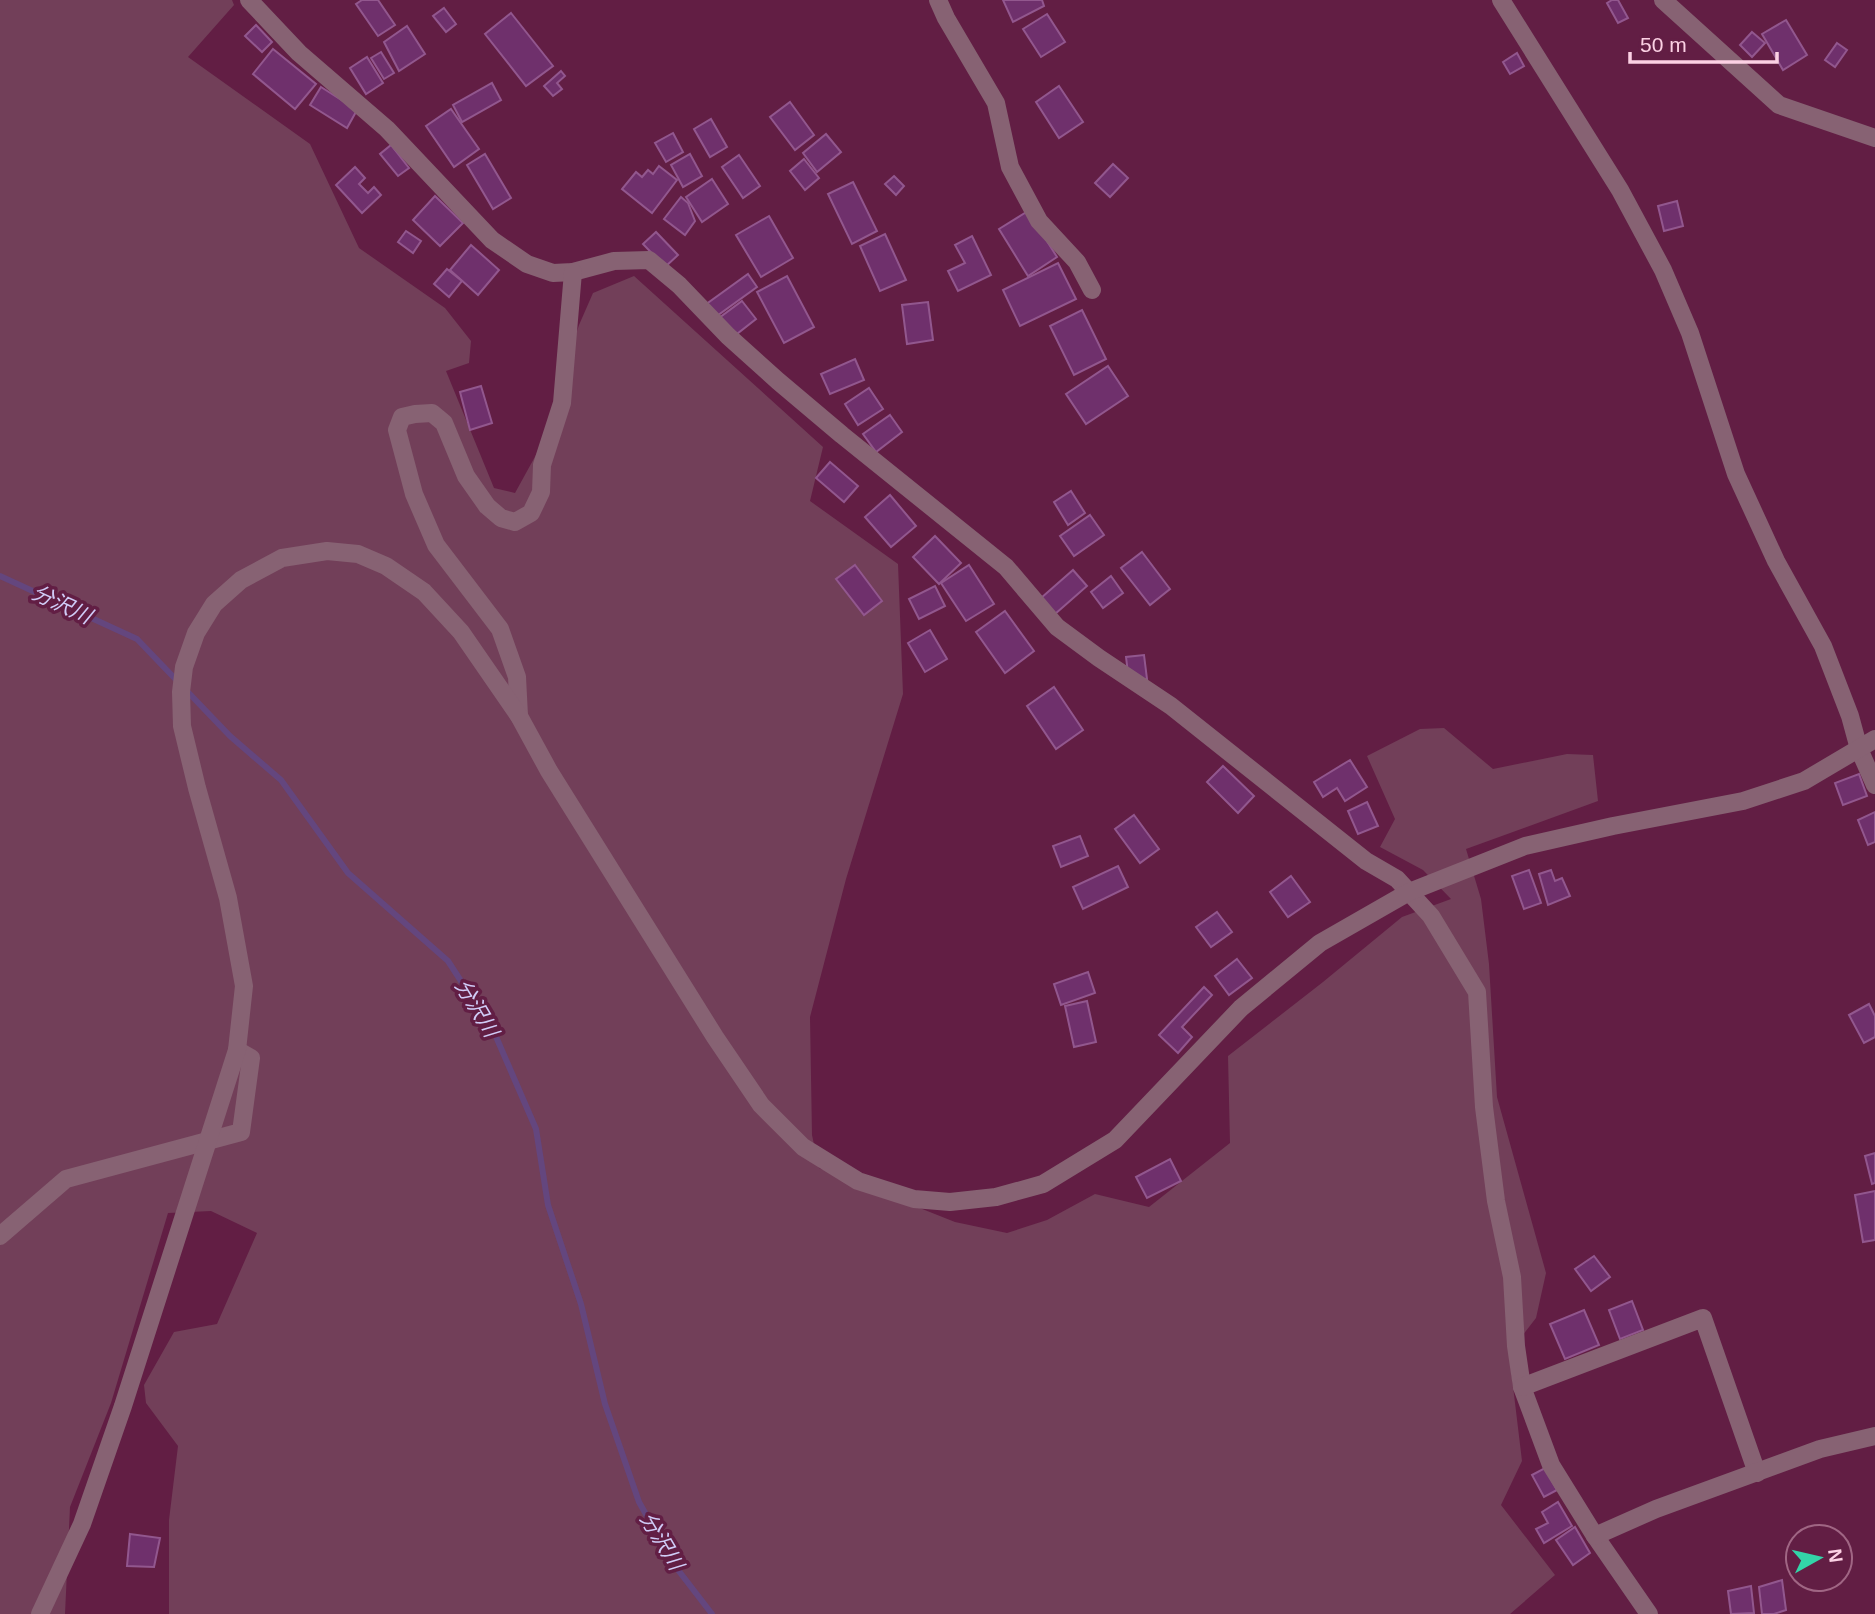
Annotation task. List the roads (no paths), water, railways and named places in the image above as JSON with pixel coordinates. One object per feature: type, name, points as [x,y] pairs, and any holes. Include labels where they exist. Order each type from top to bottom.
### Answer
[{"type":"street","points":[[249,0],[299,53],[387,129],[492,240],[527,264],[553,273],[573,272],[614,261],[649,260],[679,285],[728,336],[788,388],[1006,567],[1057,627],[1171,706],[1366,861],[1397,879],[1431,916],[1477,992],[1484,1107],[1496,1201],[1512,1277],[1516,1346],[1522,1387],[1551,1465],[1595,1536],[1649,1614]]},
{"type":"street","points":[[938,0],[996,103],[1010,167],[1039,221],[1077,262],[1092,290]]},
{"type":"street","points":[[1502,0],[1620,190],[1663,270],[1690,333],[1736,474],[1776,561],[1823,646],[1850,716],[1859,749],[1875,785]]},
{"type":"street","points":[[1663,0],[1779,105],[1875,138]]},
{"type":"street","points":[[519,716],[517,677],[500,629],[436,545],[414,494],[397,430],[402,417],[432,413],[444,423],[466,476],[487,506],[501,518],[515,522],[531,513],[541,492],[542,465],[562,403],[573,272]]},
{"type":"street","points":[[40,1614],[82,1524],[123,1406],[237,1050],[244,986],[228,898],[182,726],[181,692],[184,667],[196,633],[215,604],[241,580],[282,558],[327,551],[358,554],[386,566],[424,592],[461,632],[519,716],[548,771],[715,1037],[761,1105],[803,1147],[858,1181],[915,1199],[950,1202],[996,1197],[1043,1184],[1115,1140],[1241,1008],[1320,943],[1409,892],[1525,846],[1613,826],[1743,802],[1804,781],[1875,739]]},
{"type":"street","points":[[0,1236],[66,1180],[241,1132],[251,1058],[237,1050]]},
{"type":"street","points":[[1522,1387],[1703,1318],[1757,1473]]},
{"type":"street","points":[[1595,1536],[1656,1509],[1820,1449],[1875,1436]]},
{"type":"waterway","name":"分沢川","points":[[0,576],[137,639],[230,736],[281,780],[348,873],[448,961],[494,1032],[536,1129],[548,1205],[581,1304],[605,1404],[639,1502],[675,1566],[712,1614]]}]
